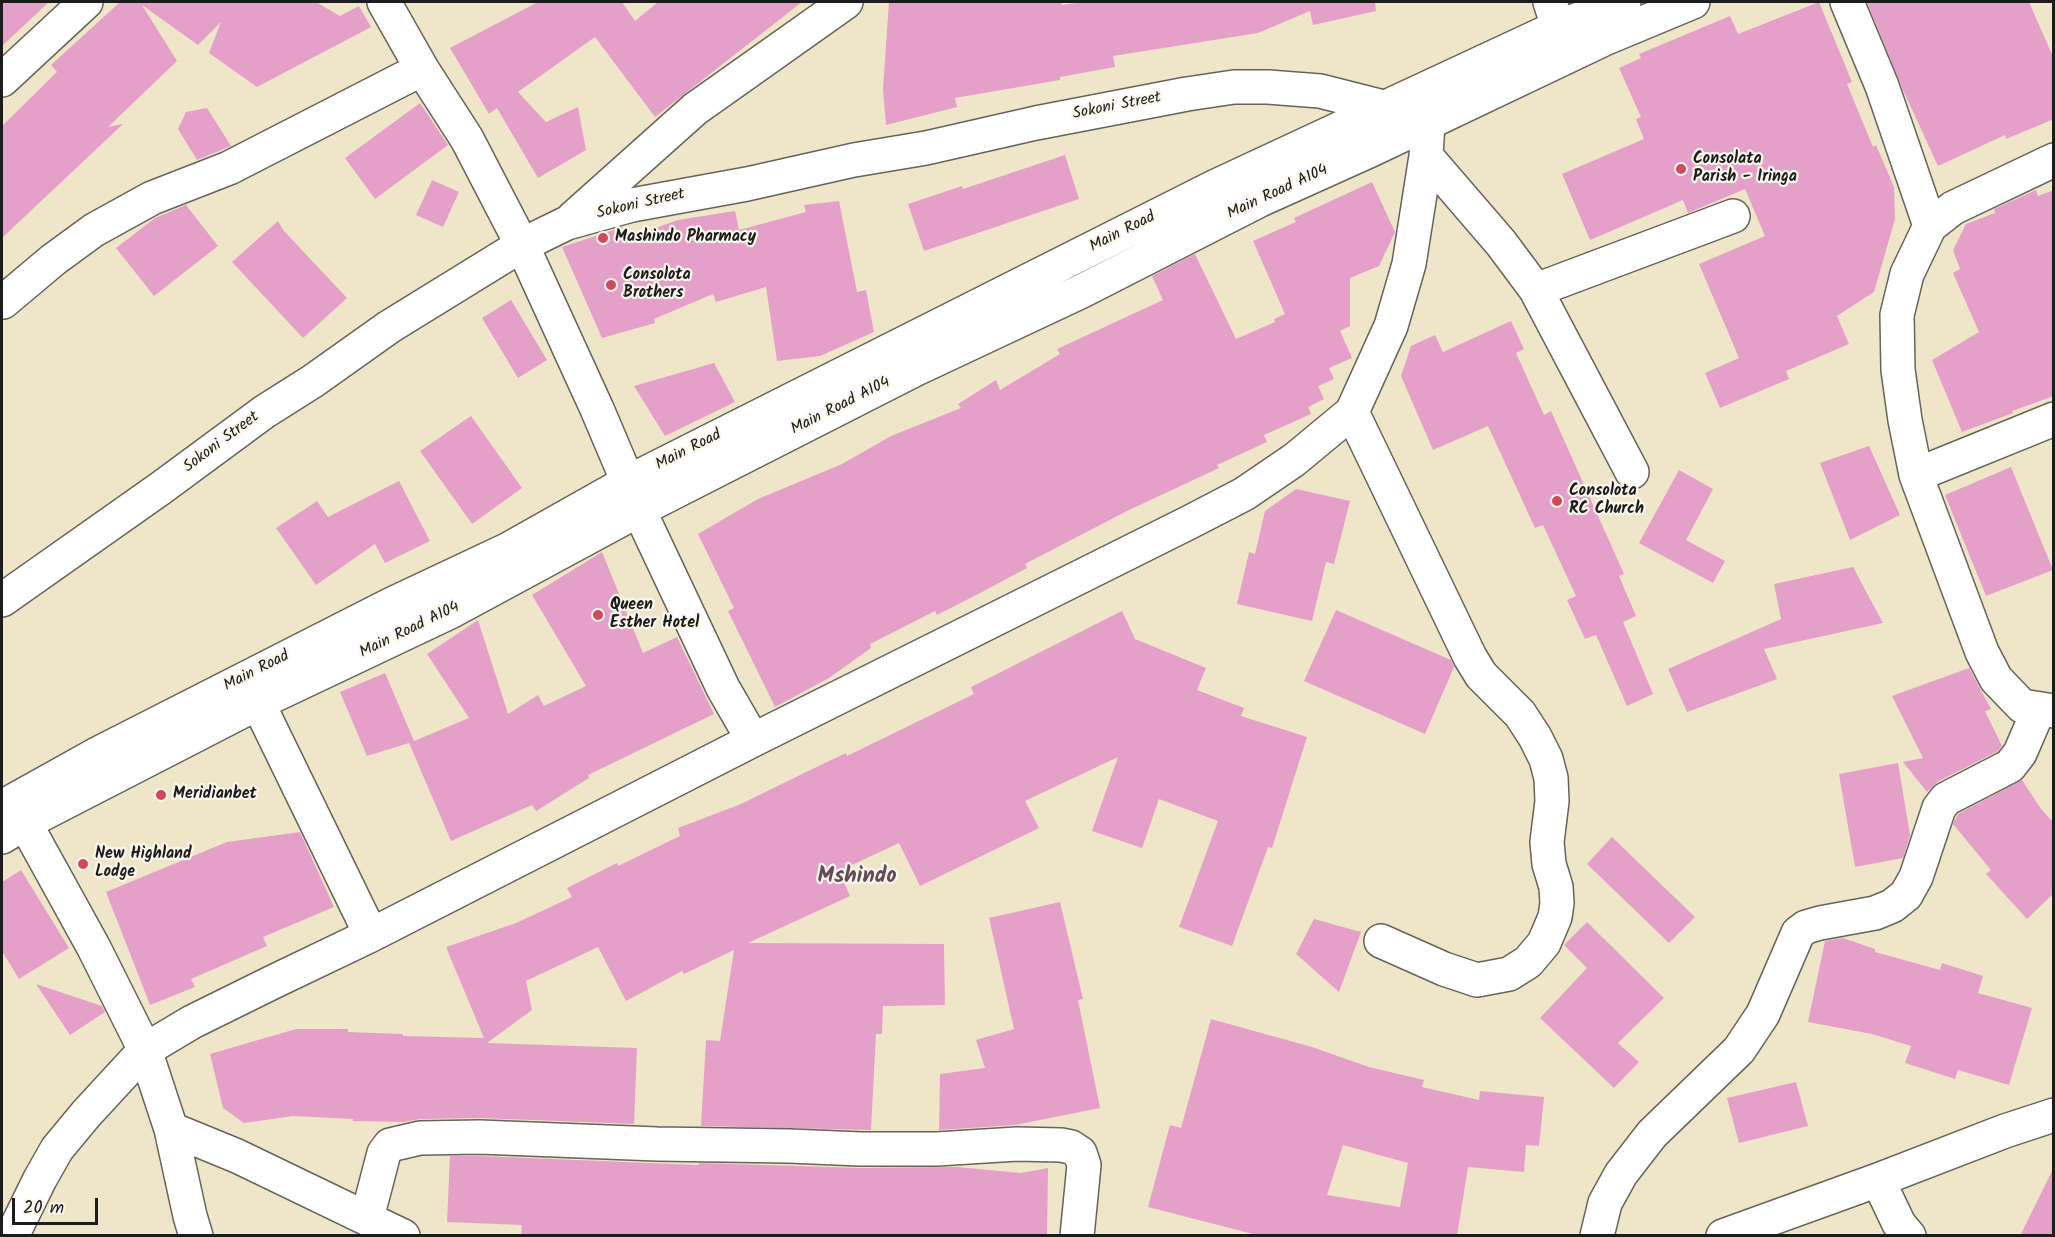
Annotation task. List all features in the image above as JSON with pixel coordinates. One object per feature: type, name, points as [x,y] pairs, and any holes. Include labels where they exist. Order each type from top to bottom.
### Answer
[{"type":"main road","points":[[2,80],[86,2]]},
{"type":"main road","points":[[384,2],[422,69],[467,139],[522,244],[633,496],[723,688],[753,740]]},
{"type":"main road","points":[[567,223],[695,109],[846,2]]},
{"type":"main road","points":[[1383,107],[1554,14],[1624,2]]},
{"type":"main road","name":"Main Road A104","points":[[8,810],[258,704],[452,611],[633,496],[916,369],[1082,291],[1260,200],[1604,39],[1693,2]]},
{"type":"main road","points":[[1847,2],[1882,86],[1930,226]]},
{"type":"main road","points":[[3,302],[53,260],[94,230],[152,198],[229,168],[422,69]]},
{"type":"main road","name":"Sokoni Street","points":[[2,600],[264,412],[313,381],[389,327],[522,244],[567,223],[632,205],[747,184],[854,160],[926,148],[1036,123],[1234,87],[1320,91],[1383,107]]},
{"type":"main road","name":"Main Road","points":[[8,810],[99,753],[390,605],[508,549],[633,496],[1065,262],[1214,187],[1383,107]]},
{"type":"main road","points":[[12,1236],[57,1149],[145,1050],[192,1023],[1244,494],[1294,460],[1352,412],[1394,316],[1409,264],[1426,156],[1428,123]]},
{"type":"main road","points":[[1426,156],[1501,243],[1536,290],[1632,472]]},
{"type":"main road","points":[[1597,1236],[1605,1203],[1621,1174],[1652,1134],[1739,1050],[1763,1014],[1798,933],[1806,927],[1820,923],[1875,913],[1892,906],[1906,895],[1916,877],[1939,807],[1946,799],[2010,765],[2046,710],[2022,706],[1996,679],[1983,652],[1916,475],[1898,370],[1897,315],[1907,274],[1930,226],[1953,208],[2054,160]]},
{"type":"main road","points":[[1536,290],[1733,216]]},
{"type":"main road","points":[[1065,262],[1082,291]]},
{"type":"main road","points":[[1352,412],[1470,657],[1482,675],[1525,721],[1546,759],[1551,778],[1552,801],[1547,842],[1557,903],[1555,917],[1544,943],[1528,962],[1509,974],[1477,980],[1444,969],[1381,941]]},
{"type":"main road","points":[[1916,475],[2054,419]]},
{"type":"main road","points":[[258,704],[371,935]]},
{"type":"main road","points":[[8,810],[94,948],[145,1050],[171,1129],[196,1236]]},
{"type":"main road","points":[[1723,1236],[2054,1115]]},
{"type":"main road","points":[[171,1129],[237,1156],[403,1236]]},
{"type":"main road","points":[[367,1218],[384,1153],[390,1145],[420,1138],[480,1137],[861,1149],[937,1149],[1017,1144],[1061,1145],[1071,1147],[1080,1153],[1084,1165],[1077,1236]]},
{"type":"main road","points":[[1878,1180],[1899,1224],[1909,1236]]},
{"type":"building","points":[[2,2],[49,2],[2,46]]},
{"type":"building","points":[[120,2],[316,2],[340,16],[359,6],[371,27],[257,87],[209,53],[221,22],[198,45],[142,5],[177,61],[108,127],[123,124],[2,238],[2,126],[57,72],[51,65]]},
{"type":"building","points":[[538,2],[622,2],[635,21],[658,2],[802,2],[655,117],[595,37],[518,92],[546,122],[578,107],[586,150],[538,178],[497,108],[489,114],[450,48]]},
{"type":"building","points":[[889,2],[1061,2],[1062,5],[1084,2],[1375,2],[1376,11],[1313,25],[1310,11],[1258,33],[1113,56],[1115,67],[1060,77],[1060,80],[955,98],[957,107],[886,125],[883,89]]},
{"type":"building","points":[[1819,2],[1852,82],[1847,84],[1873,147],[1876,145],[1894,187],[1895,219],[1874,292],[1837,316],[1849,344],[1786,371],[1789,379],[1720,408],[1705,373],[1739,358],[1699,264],[1765,236],[1745,189],[1688,213],[1683,200],[1590,240],[1562,174],[1644,139],[1636,119],[1641,117],[1619,68],[1641,58],[1639,54],[1730,16],[1738,34]]},
{"type":"building","points":[[1867,2],[2029,2],[2054,59],[2054,119],[2006,139],[2005,135],[1938,166],[1904,92]]},
{"type":"building","points":[[420,103],[448,145],[375,199],[345,158]]},
{"type":"building","points":[[207,108],[231,146],[197,160],[178,129],[186,112]]},
{"type":"building","points":[[1065,155],[1079,199],[924,251],[908,204],[962,186],[963,189]]},
{"type":"building","points":[[432,180],[459,192],[443,227],[416,215]]},
{"type":"building","points":[[1372,182],[1395,232],[1379,266],[1350,278],[1350,326],[1340,331],[1352,358],[1329,368],[1334,379],[1318,386],[1324,399],[1308,407],[1311,414],[1264,435],[1267,442],[1217,465],[1219,468],[1127,511],[1025,564],[1027,568],[980,593],[937,615],[935,611],[870,644],[871,648],[829,678],[775,707],[728,611],[734,608],[698,534],[758,499],[842,464],[891,436],[961,408],[958,404],[996,380],[1000,390],[1060,354],[1057,349],[1163,300],[1152,276],[1195,254],[1236,339],[1275,322],[1274,319],[1285,314],[1253,241],[1296,222],[1294,218]]},
{"type":"building","points":[[2036,190],[2038,196],[2054,190],[2054,396],[1962,432],[1932,360],[1979,332],[1953,273],[1960,269],[1953,250],[1966,224],[1995,213],[1994,209]]},
{"type":"building","points":[[839,201],[857,292],[866,290],[874,332],[820,356],[777,361],[766,287],[716,302],[713,294],[654,319],[655,323],[602,338],[562,247],[623,227],[627,238],[678,220],[735,211],[739,230],[806,212],[804,205]]},
{"type":"building","points":[[186,205],[218,246],[154,296],[116,248],[155,218]]},
{"type":"building","points":[[278,221],[284,231],[347,298],[303,338],[232,262]]},
{"type":"building","points":[[511,300],[547,360],[518,378],[482,318]]},
{"type":"building","name":"Consolota RC Church","points":[[1511,321],[1524,349],[1516,353],[1544,415],[1551,411],[1624,574],[1619,576],[1636,616],[1623,622],[1653,694],[1627,706],[1596,635],[1585,639],[1567,600],[1576,596],[1543,525],[1535,528],[1488,426],[1433,450],[1401,376],[1411,346],[1435,335],[1443,352]]},
{"type":"building","points":[[714,363],[735,402],[665,436],[634,386]]},
{"type":"building","points":[[471,416],[522,488],[472,524],[420,451]]},
{"type":"building","points":[[1869,446],[1900,515],[1850,540],[1820,463]]},
{"type":"building","points":[[2011,467],[2053,570],[1986,596],[1945,495]]},
{"type":"building","points":[[1679,470],[1713,489],[1686,540],[1725,561],[1713,583],[1639,543]]},
{"type":"building","points":[[399,481],[430,541],[385,563],[375,544],[316,585],[276,528],[317,501],[328,517]]},
{"type":"building","points":[[1296,489],[1350,501],[1334,564],[1326,562],[1312,621],[1237,604],[1249,552],[1255,554],[1265,511]]},
{"type":"building","points":[[602,552],[643,653],[677,637],[714,714],[588,775],[589,778],[536,811],[532,805],[451,841],[409,743],[367,756],[340,692],[385,673],[414,741],[469,718],[427,654],[478,620],[508,714],[538,695],[544,706],[586,686],[532,595]]},
{"type":"building","points":[[1853,567],[1883,623],[1764,649],[1777,679],[1687,712],[1668,669],[1781,619],[1774,584]]},
{"type":"building","points":[[1336,610],[1451,660],[1454,667],[1425,734],[1304,681]]},
{"type":"building","points":[[1122,611],[1135,639],[1206,668],[1197,690],[1244,708],[1241,716],[1307,737],[1272,848],[1268,847],[1232,946],[1179,927],[1218,821],[1159,799],[1142,848],[1092,831],[1118,757],[1025,801],[1039,828],[920,886],[899,843],[839,871],[850,896],[748,943],[944,944],[945,1005],[883,1006],[882,1034],[876,1034],[871,1130],[701,1126],[706,1040],[720,1041],[734,950],[684,974],[682,971],[626,1001],[598,947],[526,981],[532,1010],[487,1043],[637,1048],[634,1124],[480,1118],[420,1119],[404,1122],[353,1121],[353,1119],[293,1116],[244,1123],[223,1108],[210,1054],[296,1029],[348,1029],[348,1032],[403,1034],[403,1036],[484,1038],[446,947],[516,923],[572,897],[567,888],[617,863],[618,866],[680,836],[678,828],[741,804],[846,753],[847,756],[974,694],[971,687]]},
{"type":"building","points":[[1969,668],[1991,709],[1985,711],[2002,746],[1998,751],[1937,782],[1927,792],[1903,762],[1923,758],[1892,696]]},
{"type":"building","points":[[1898,763],[1910,835],[1903,858],[1855,867],[1839,774]]},
{"type":"building","points":[[2022,780],[2041,809],[2054,823],[2054,893],[2027,919],[1986,874],[1991,870],[1953,824],[1958,814]]},
{"type":"building","points":[[300,832],[334,907],[263,937],[267,946],[191,979],[195,987],[150,1005],[106,892],[227,842]]},
{"type":"building","points":[[1612,837],[1695,917],[1669,943],[1587,864]]},
{"type":"building","points":[[21,870],[69,948],[19,979],[2,951],[2,882]]},
{"type":"building","points":[[1060,902],[1083,999],[1078,1000],[1100,1108],[1015,1125],[939,1130],[940,1074],[985,1068],[976,1040],[1014,1029],[989,918]]},
{"type":"building","points":[[1314,919],[1361,932],[1339,992],[1296,954]]},
{"type":"building","points":[[1587,922],[1664,998],[1618,1043],[1639,1062],[1614,1088],[1540,1018],[1587,968],[1564,945]]},
{"type":"building","points":[[1843,938],[1875,949],[1875,952],[1940,970],[1942,963],[1983,976],[1978,993],[2032,1008],[2009,1085],[1958,1070],[1955,1079],[1905,1063],[1911,1046],[1872,1034],[1808,1022],[1825,941]]},
{"type":"building","points":[[36,984],[102,1006],[105,1012],[70,1035]]},
{"type":"building","points":[[1211,1019],[1312,1047],[1369,1067],[1424,1080],[1422,1087],[1479,1100],[1480,1091],[1544,1097],[1539,1146],[1526,1145],[1524,1172],[1468,1167],[1457,1236],[1261,1236],[1148,1207],[1170,1125],[1181,1128]],"holes":[[[1343,1145],[1408,1163],[1400,1207],[1327,1195]]]},
{"type":"building","points":[[1796,1082],[1808,1126],[1739,1143],[1727,1098]]},
{"type":"building","points":[[450,1156],[699,1165],[699,1163],[861,1168],[957,1167],[1021,1173],[1048,1168],[1047,1236],[521,1236],[522,1225],[447,1222]]},
{"type":"building","points":[[2054,1167],[2054,1236],[2020,1236]]},
{"type":"place","name":"Consolata Parish - Iringa","points":[[1681,169]]},
{"type":"place","name":"Mashindo Pharmacy","points":[[603,238]]},
{"type":"place","name":"Consolota Brothers","points":[[611,285]]},
{"type":"place","name":"Consolota RC Church","points":[[1557,501]]},
{"type":"place","name":"Queen Esther Hotel","points":[[598,615]]},
{"type":"place","name":"Meridianbet","points":[[161,795]]},
{"type":"place","name":"New Highland Lodge","points":[[83,864]]},
{"type":"district","name":"Mshindo","points":[[857,878]]}]
